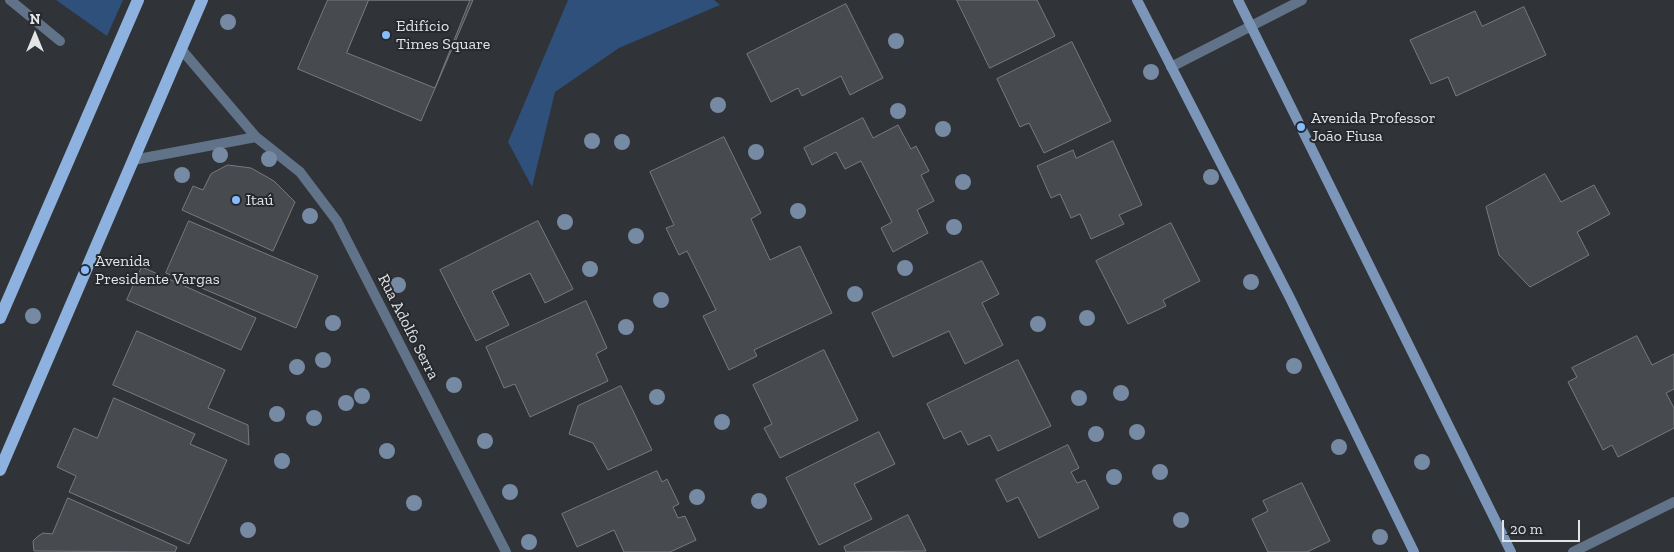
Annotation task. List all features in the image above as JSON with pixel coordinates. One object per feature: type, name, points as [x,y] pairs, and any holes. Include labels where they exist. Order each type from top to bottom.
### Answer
[{"type":"main road","points":[[0,318],[138,0]]},
{"type":"main road","points":[[0,470],[202,0]]},
{"type":"main road","points":[[1137,0],[1290,298],[1414,552]]},
{"type":"main road","points":[[1238,0],[1511,552]]},
{"type":"street","points":[[10,0],[60,41]]},
{"type":"street","points":[[1171,67],[1251,24],[1302,0]]},
{"type":"street","name":"Rua Adolfo Serra","points":[[180,49],[256,137],[300,172],[337,221],[506,552]]},
{"type":"street","points":[[133,160],[256,137]]},
{"type":"street","points":[[1573,552],[1674,502]]},
{"type":"shaded area","points":[[56,0],[123,0],[107,36]]},
{"type":"shaded area","points":[[568,0],[714,0],[720,5],[619,48],[555,92],[532,187],[508,142]]},
{"type":"building","name":"Edifício Times Square","points":[[328,0],[473,0],[421,121],[298,69]]},
{"type":"building","name":"Edifício Times Square","points":[[369,0],[470,0],[435,88],[347,53]]},
{"type":"building","points":[[957,0],[1037,0],[1055,36],[990,68]]},
{"type":"building","points":[[846,4],[883,78],[850,95],[841,76],[802,96],[798,88],[771,102],[747,54]]},
{"type":"building","points":[[1524,7],[1546,55],[1456,96],[1448,77],[1431,84],[1410,40],[1475,11],[1482,26]]},
{"type":"building","points":[[1072,42],[1111,121],[1044,153],[1029,123],[1020,127],[997,79]]},
{"type":"building","points":[[863,118],[873,138],[898,125],[911,149],[916,146],[929,171],[921,175],[934,201],[917,210],[928,233],[893,252],[881,228],[892,222],[861,161],[845,169],[836,152],[812,165],[804,148]]},
{"type":"building","points":[[724,137],[761,213],[751,219],[770,260],[800,246],[832,313],[754,350],[757,356],[729,370],[703,316],[716,310],[687,251],[679,255],[666,228],[674,225],[650,172]]},
{"type":"building","points":[[1113,141],[1142,205],[1119,215],[1124,224],[1091,239],[1080,214],[1071,218],[1060,194],[1051,198],[1037,166],[1073,150],[1076,158]]},
{"type":"building","points":[[228,165],[251,168],[274,181],[295,202],[273,251],[182,210],[193,186],[203,190],[211,174]]},
{"type":"building","points":[[1545,174],[1561,202],[1594,185],[1610,214],[1577,232],[1589,255],[1530,287],[1499,255],[1486,207]]},
{"type":"building","points":[[189,221],[318,276],[296,328],[166,273]]},
{"type":"building","points":[[538,221],[573,289],[545,303],[530,273],[492,291],[509,325],[476,341],[440,270]]},
{"type":"building","points":[[1171,223],[1200,281],[1163,300],[1166,306],[1128,324],[1096,261]]},
{"type":"building","points":[[982,261],[999,294],[982,303],[1003,345],[965,364],[949,331],[893,357],[872,313]]},
{"type":"building","points":[[142,267],[256,318],[241,350],[127,300]]},
{"type":"building","points":[[586,301],[607,348],[596,354],[608,381],[530,417],[515,384],[504,388],[486,347]]},
{"type":"building","points":[[137,331],[225,370],[208,408],[248,425],[249,445],[113,385]]},
{"type":"building","points":[[1637,336],[1652,365],[1674,354],[1674,389],[1666,393],[1674,408],[1674,428],[1618,457],[1612,445],[1603,450],[1568,382],[1577,377],[1572,368]]},
{"type":"building","points":[[824,350],[858,420],[780,458],[764,428],[772,424],[753,385]]},
{"type":"building","points":[[1018,360],[1051,426],[998,451],[990,435],[968,445],[961,431],[944,439],[927,404]]},
{"type":"building","points":[[621,386],[652,450],[608,470],[593,443],[569,434],[578,406]]},
{"type":"building","points":[[114,398],[195,434],[190,444],[227,460],[189,544],[69,492],[76,476],[57,467],[74,428],[97,438]]},
{"type":"building","points":[[879,432],[895,464],[854,484],[872,519],[819,545],[786,478]]},
{"type":"building","points":[[1068,445],[1079,468],[1071,472],[1077,483],[1085,480],[1099,508],[1039,538],[1018,497],[1007,502],[996,480]]},
{"type":"building","points":[[657,471],[662,482],[667,479],[679,504],[673,507],[678,518],[685,516],[696,540],[670,552],[624,552],[614,530],[577,547],[562,514]]},
{"type":"building","points":[[1302,483],[1330,541],[1307,552],[1268,552],[1252,519],[1268,511],[1263,501]]},
{"type":"building","points":[[68,498],[177,547],[175,552],[34,551],[33,541],[43,533],[52,534]]},
{"type":"building","points":[[908,515],[926,551],[846,552],[844,547]]},
{"type":"place","name":"Edifício Times Square","points":[[386,35]]},
{"type":"place","name":"Avenida Professor João Fiusa","points":[[1301,127]]},
{"type":"place","name":"Itaú","points":[[236,200]]},
{"type":"place","name":"Avenida Presidente Vargas","points":[[85,270]]}]
